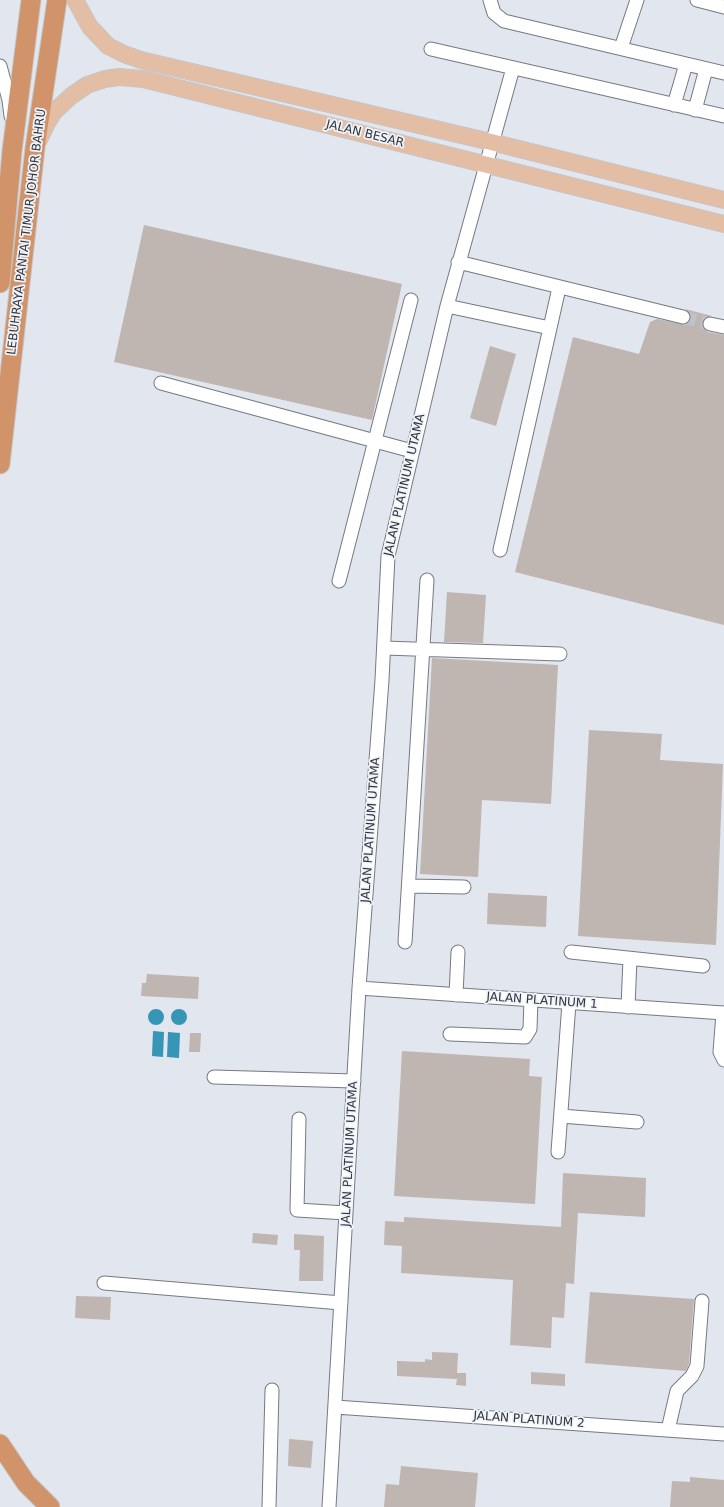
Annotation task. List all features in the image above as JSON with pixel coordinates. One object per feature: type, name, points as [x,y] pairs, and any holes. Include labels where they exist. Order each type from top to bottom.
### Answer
[{"type":"highway","name":"LEBUHRAYA PANTAI TIMUR JOHOR BAHRU","points":[[0,283],[12,152],[31,0]]},
{"type":"highway","name":"LEBUHRAYA PANTAI TIMUR JOHOR BAHRU","points":[[0,464],[35,148],[57,0]]},
{"type":"highway","points":[[0,1444],[26,1483],[50,1507]]},
{"type":"main road","name":"JALAN BESAR","points":[[75,0],[90,27],[108,46],[124,54],[491,142],[724,200]]},
{"type":"main road","name":"JALAN BESAR","points":[[35,148],[54,112],[71,96],[87,85],[105,79],[119,77],[142,79],[724,224]]},
{"type":"street","points":[[490,0],[494,13],[504,21],[724,73]]},
{"type":"street","points":[[621,48],[637,0]]},
{"type":"street","points":[[696,0],[724,7]]},
{"type":"street","points":[[431,49],[724,116]]},
{"type":"street","points":[[674,105],[686,64]]},
{"type":"street","points":[[0,66],[9,100],[12,152]]},
{"type":"street","name":"JALAN PLATINUM UTAMA","points":[[329,1507],[359,988],[384,648],[390,542],[458,262],[513,68]]},
{"type":"street","points":[[695,110],[706,69]]},
{"type":"street","points":[[458,262],[559,288],[683,317]]},
{"type":"street","points":[[500,550],[559,288]]},
{"type":"street","points":[[339,581],[411,300]]},
{"type":"street","points":[[447,306],[550,328]]},
{"type":"street","points":[[710,324],[724,327]]},
{"type":"street","points":[[161,383],[412,451]]},
{"type":"street","points":[[405,942],[427,580]]},
{"type":"street","points":[[384,648],[560,654]]},
{"type":"street","points":[[408,886],[464,887]]},
{"type":"street","points":[[456,995],[458,952]]},
{"type":"street","points":[[571,952],[703,966]]},
{"type":"street","points":[[628,1007],[630,959]]},
{"type":"street","name":"JALAN PLATINUM 1","points":[[359,988],[724,1013]]},
{"type":"street","points":[[450,1034],[525,1037],[530,1029],[531,1000]]},
{"type":"street","points":[[558,1152],[569,1003]]},
{"type":"street","points":[[724,1013],[720,1052],[724,1060]]},
{"type":"street","points":[[214,1077],[354,1082]]},
{"type":"street","points":[[561,1116],[637,1122]]},
{"type":"street","points":[[299,1119],[297,1210],[346,1213]]},
{"type":"street","points":[[104,1283],[341,1303]]},
{"type":"street","points":[[668,1430],[677,1391],[692,1376],[697,1366],[702,1301]]},
{"type":"street","points":[[269,1507],[272,1390]]},
{"type":"street","name":"JALAN PLATINUM 2","points":[[335,1407],[724,1434]]},
{"type":"water","points":[[156,1009],[162,1011],[164,1017],[162,1023],[156,1025],[150,1023],[148,1017],[150,1011]]},
{"type":"water","points":[[179,1009],[185,1011],[187,1017],[185,1023],[179,1025],[173,1023],[171,1017],[173,1011]]},
{"type":"water","points":[[153,1031],[164,1032],[163,1057],[152,1056]]},
{"type":"water","points":[[168,1032],[180,1033],[179,1058],[167,1057]]},
{"type":"building","points":[[144,225],[402,284],[372,420],[114,362]]},
{"type":"building","points":[[685,309],[712,316],[704,319],[703,327],[708,332],[724,335],[724,625],[515,572],[573,337],[639,354],[650,322],[657,319],[686,325],[691,319],[691,315]]},
{"type":"building","points":[[490,346],[516,354],[496,426],[470,418]]},
{"type":"building","points":[[447,592],[486,595],[483,643],[444,642]]},
{"type":"building","points":[[432,658],[558,665],[551,804],[482,800],[478,877],[420,874]]},
{"type":"building","points":[[589,730],[662,734],[660,760],[723,764],[716,945],[578,936]]},
{"type":"building","points":[[488,893],[547,896],[546,927],[487,924]]},
{"type":"building","points":[[147,974],[199,977],[198,999],[141,996],[142,983],[146,983]]},
{"type":"building","points":[[190,1033],[201,1033],[200,1052],[189,1052]]},
{"type":"building","points":[[402,1051],[530,1059],[529,1076],[542,1077],[535,1204],[394,1196]]},
{"type":"building","points":[[563,1173],[646,1178],[645,1217],[578,1213],[574,1284],[566,1283],[564,1318],[552,1317],[551,1348],[510,1345],[513,1280],[401,1273],[402,1246],[384,1245],[385,1221],[404,1222],[404,1217],[561,1227]]},
{"type":"building","points":[[253,1233],[278,1235],[277,1245],[252,1243]]},
{"type":"building","points":[[294,1234],[324,1236],[323,1281],[299,1281],[300,1250],[294,1250]]},
{"type":"building","points":[[590,1292],[694,1299],[689,1364],[686,1371],[585,1363]]},
{"type":"building","points":[[76,1296],[111,1297],[110,1320],[75,1318]]},
{"type":"building","points":[[432,1352],[458,1353],[457,1373],[466,1373],[466,1386],[456,1385],[457,1379],[397,1376],[397,1361],[425,1362],[425,1359],[432,1360]]},
{"type":"building","points":[[531,1372],[565,1374],[565,1386],[531,1384]]},
{"type":"building","points":[[289,1439],[313,1441],[311,1468],[288,1466]]},
{"type":"building","points":[[401,1466],[478,1473],[475,1507],[384,1507],[386,1484],[399,1485]]},
{"type":"building","points":[[690,1477],[724,1480],[724,1507],[670,1507],[672,1481],[690,1482]]},
{"type":"tunnel","points":[[683,317],[710,324]]}]
